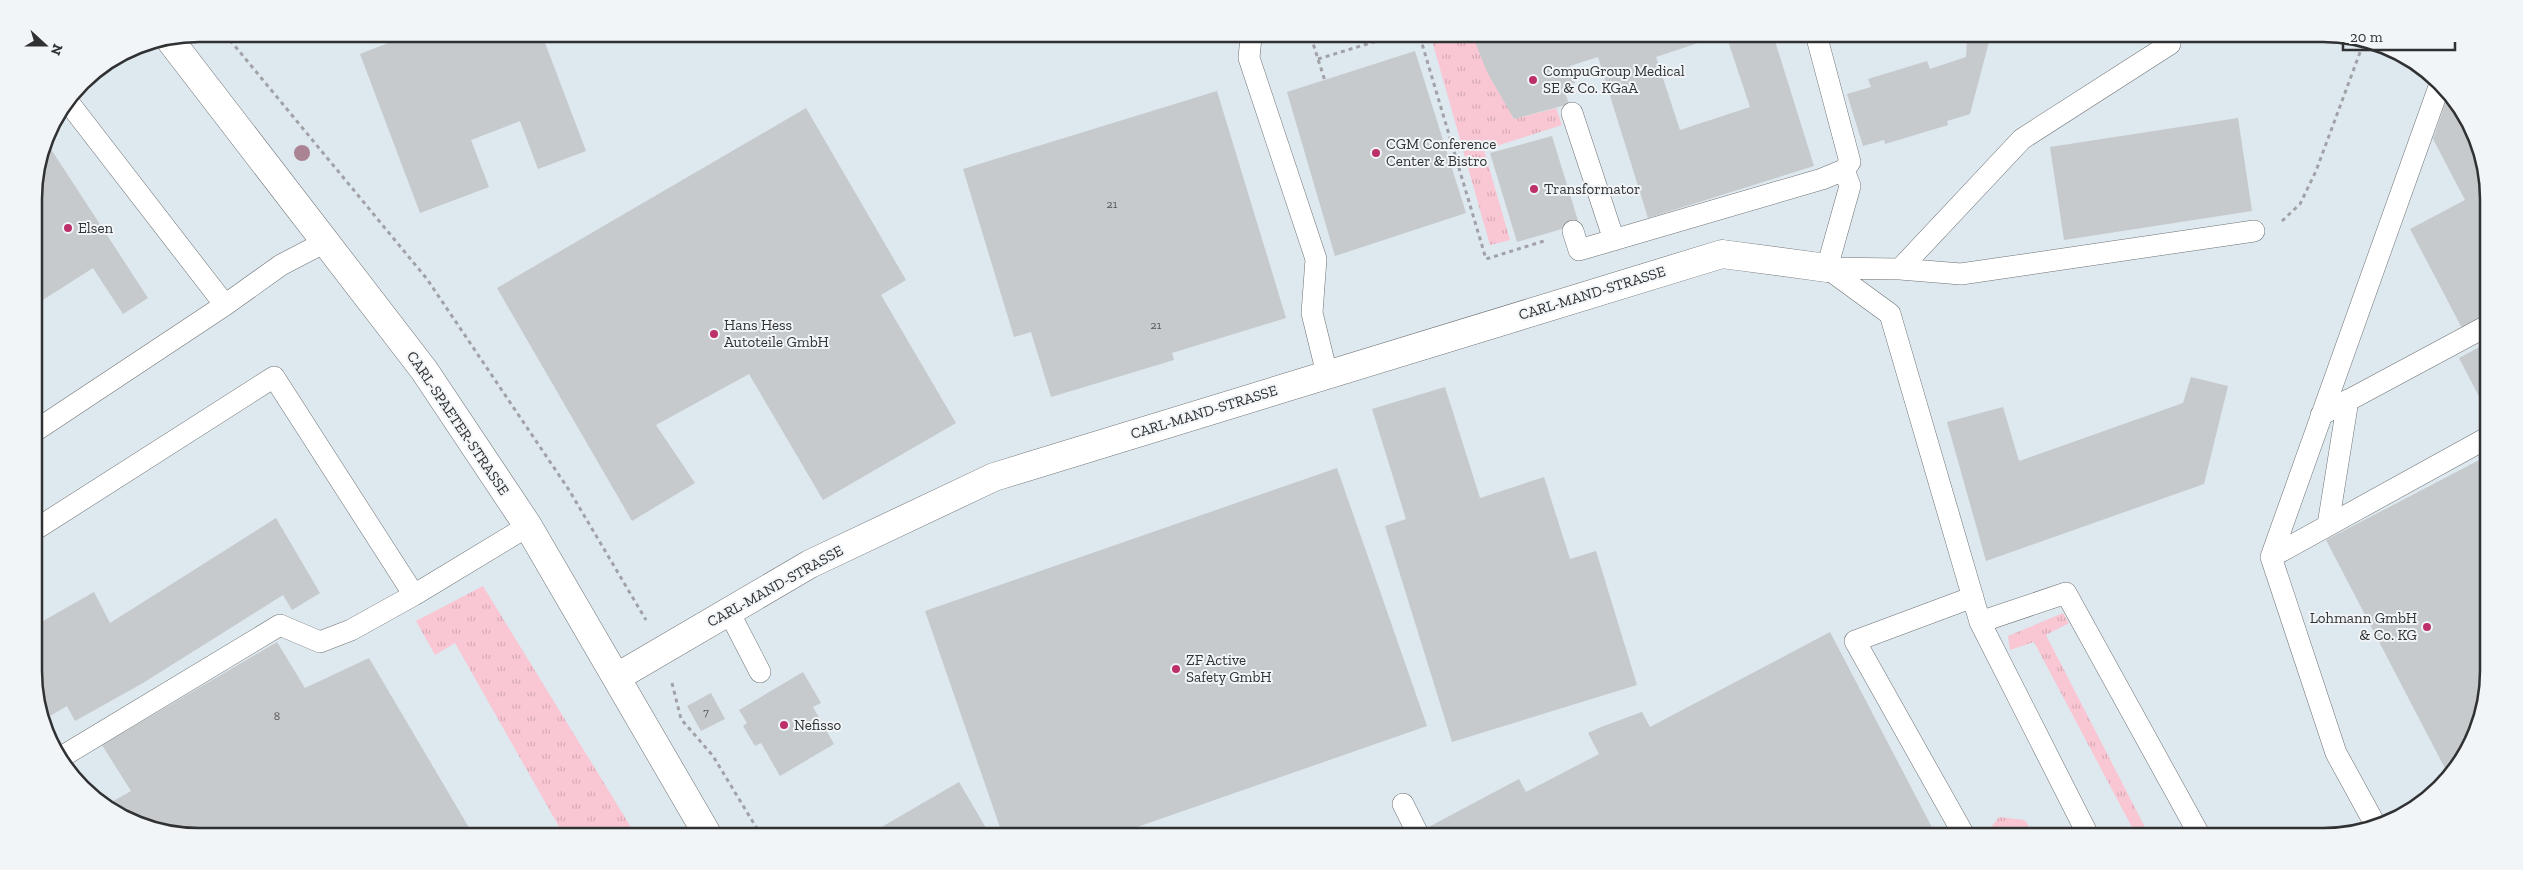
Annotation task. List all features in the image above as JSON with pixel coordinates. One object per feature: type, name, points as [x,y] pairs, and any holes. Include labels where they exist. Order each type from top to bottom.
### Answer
[{"type":"street","name":"CARL-SPAETER-STRASSE","points":[[174,45],[327,241],[424,370],[528,526],[704,828]]},
{"type":"street","name":"CARL-MAND-STRASSE","points":[[617,677],[810,564],[994,477],[1722,254],[1827,268]]},
{"type":"lane","points":[[1250,43],[1249,58],[1316,259],[1312,313],[1327,374]]},
{"type":"lane","points":[[1572,231],[1579,250],[1822,179],[1844,170],[1850,162],[1818,43]]},
{"type":"lane","points":[[1900,269],[2022,139],[2170,44]]},
{"type":"lane","points":[[2372,819],[2336,753],[2271,557],[2438,91]]},
{"type":"lane","points":[[73,108],[225,305]]},
{"type":"lane","points":[[1572,112],[1614,240]]},
{"type":"lane","points":[[1827,268],[1850,186],[1844,170]]},
{"type":"lane","points":[[1827,268],[1900,269],[1961,274],[2254,231]]},
{"type":"lane","points":[[43,426],[225,305],[281,265],[327,241]]},
{"type":"lane","points":[[1827,268],[1890,314],[1980,622],[2084,827]]},
{"type":"lane","points":[[2321,415],[2480,330]]},
{"type":"lane","points":[[43,526],[274,377],[414,595]]},
{"type":"lane","points":[[2328,525],[2348,400]]},
{"type":"lane","points":[[2271,557],[2480,442]]},
{"type":"lane","points":[[67,754],[280,625],[320,642],[351,630],[414,595],[528,526]]},
{"type":"lane","points":[[1980,622],[2066,593],[2195,827]]},
{"type":"lane","points":[[1960,827],[1855,640],[1973,597]]},
{"type":"lane","points":[[728,612],[760,672]]},
{"type":"lane","points":[[1403,804],[1415,827]]},
{"type":"path","points":[[232,43],[427,279],[569,490],[664,650],[681,719],[713,756],[756,828]]},
{"type":"path","points":[[1313,43],[1325,80]]},
{"type":"path","points":[[1318,59],[1370,43]]},
{"type":"path","points":[[1422,43],[1486,259],[1572,231]]},
{"type":"path","points":[[2254,231],[2281,222],[2300,204],[2316,172],[2362,48]]},
{"type":"shaded area","points":[[189,43],[2324,43],[2364,48],[2384,54],[2402,64],[2435,88],[2454,112],[2464,130],[2472,149],[2479,179],[2480,670],[2479,691],[2475,711],[2464,740],[2454,758],[2435,782],[2419,795],[2384,816],[2364,822],[2334,827],[200,828],[159,822],[130,811],[112,801],[81,774],[59,740],[51,721],[46,701],[43,681],[43,189],[48,159],[54,139],[75,104],[96,81],[139,54]]},
{"type":"green space","points":[[1433,43],[1476,43],[1514,119],[1556,108],[1562,125],[1484,150],[1510,240],[1490,245]]},
{"type":"green space","points":[[483,586],[631,828],[560,828],[455,643],[435,655],[416,621]]},
{"type":"green space","points":[[2063,613],[2069,623],[2046,635],[2145,827],[2132,827],[2034,642],[2010,650],[2008,636]]},
{"type":"green space","points":[[1999,817],[2025,820],[2029,827],[1991,827]]},
{"type":"building","points":[[388,43],[545,43],[586,151],[538,169],[520,121],[471,140],[489,187],[420,213],[360,54]]},
{"type":"building","points":[[1475,43],[1698,43],[1656,57],[1680,130],[1750,107],[1729,43],[1776,43],[1814,166],[1648,218],[1598,57],[1570,66],[1575,83],[1563,87],[1569,104],[1514,119],[1487,72]]},
{"type":"building","points":[[1967,43],[1989,43],[1970,114],[1947,121],[1948,125],[1885,144],[1884,140],[1863,146],[1847,94],[1871,87],[1868,79],[1927,61],[1930,69],[1966,57]]},
{"type":"building","name":"CGM Conference Center & Bistro","points":[[1415,51],[1466,213],[1335,256],[1287,92]]},
{"type":"building","points":[[1217,91],[1286,318],[1172,353],[1174,360],[1051,397],[1031,332],[1014,337],[963,169]]},
{"type":"building","points":[[2446,101],[2464,130],[2472,149],[2479,179],[2480,321],[2463,330],[2410,229],[2465,200],[2433,139]]},
{"type":"building","name":"Hans Hess Autoteile GmbH","points":[[806,108],[906,280],[881,295],[956,423],[823,500],[749,374],[656,425],[695,483],[632,521],[497,288]]},
{"type":"building","points":[[2238,118],[2252,211],[2064,240],[2050,147]]},
{"type":"building","name":"Transformator","points":[[1552,136],[1579,224],[1517,242],[1490,153]]},
{"type":"building","name":"Elsen","points":[[51,149],[148,298],[123,314],[93,268],[43,300],[43,189]]},
{"type":"building","points":[[2480,347],[2480,398],[2459,358]]},
{"type":"building","points":[[2191,377],[2228,386],[2204,484],[1986,561],[1947,422],[2003,407],[2019,461],[2183,403]]},
{"type":"building","points":[[1445,387],[1480,498],[1544,477],[1570,559],[1596,551],[1637,685],[1452,742],[1385,526],[1406,519],[1372,409]]},
{"type":"building","name":"Lohmann GmbH & Co. KG","points":[[2480,460],[2479,691],[2472,721],[2464,740],[2446,769],[2326,540]]},
{"type":"building","name":"ZF Active Safety GmbH","points":[[1337,468],[1427,726],[1136,828],[1000,828],[925,611]]},
{"type":"building","points":[[276,518],[320,593],[292,610],[283,595],[143,683],[75,721],[67,706],[50,716],[43,681],[43,621],[94,592],[110,623]]},
{"type":"building","points":[[1830,632],[1932,827],[1428,827],[1519,779],[1526,792],[1599,754],[1588,733],[1601,727],[1642,712],[1650,727]]},
{"type":"building","points":[[277,642],[305,688],[369,658],[469,828],[200,828],[159,822],[130,811],[113,801],[131,791],[102,745]]},
{"type":"building","name":"Nefisso","points":[[803,672],[821,703],[813,707],[834,744],[780,776],[761,743],[755,746],[743,726],[747,723],[739,710]]},
{"type":"building","points":[[711,693],[725,719],[701,731],[687,706]]},
{"type":"building","points":[[959,782],[986,828],[880,828]]},
{"type":"place","name":"CompuGroup Medical SE & Co. KGaA","points":[[1533,80]]},
{"type":"place","name":"CGM Conference Center & Bistro","points":[[1376,153]]},
{"type":"place","name":"Transformator","points":[[1534,189]]},
{"type":"place","name":"Elsen","points":[[68,228]]},
{"type":"place","name":"Hans Hess Autoteile GmbH","points":[[714,334]]},
{"type":"place","name":"Lohmann GmbH & Co. KG","points":[[2427,627]]},
{"type":"place","name":"ZF Active Safety GmbH","points":[[1176,669]]},
{"type":"place","name":"Nefisso","points":[[784,725]]}]
